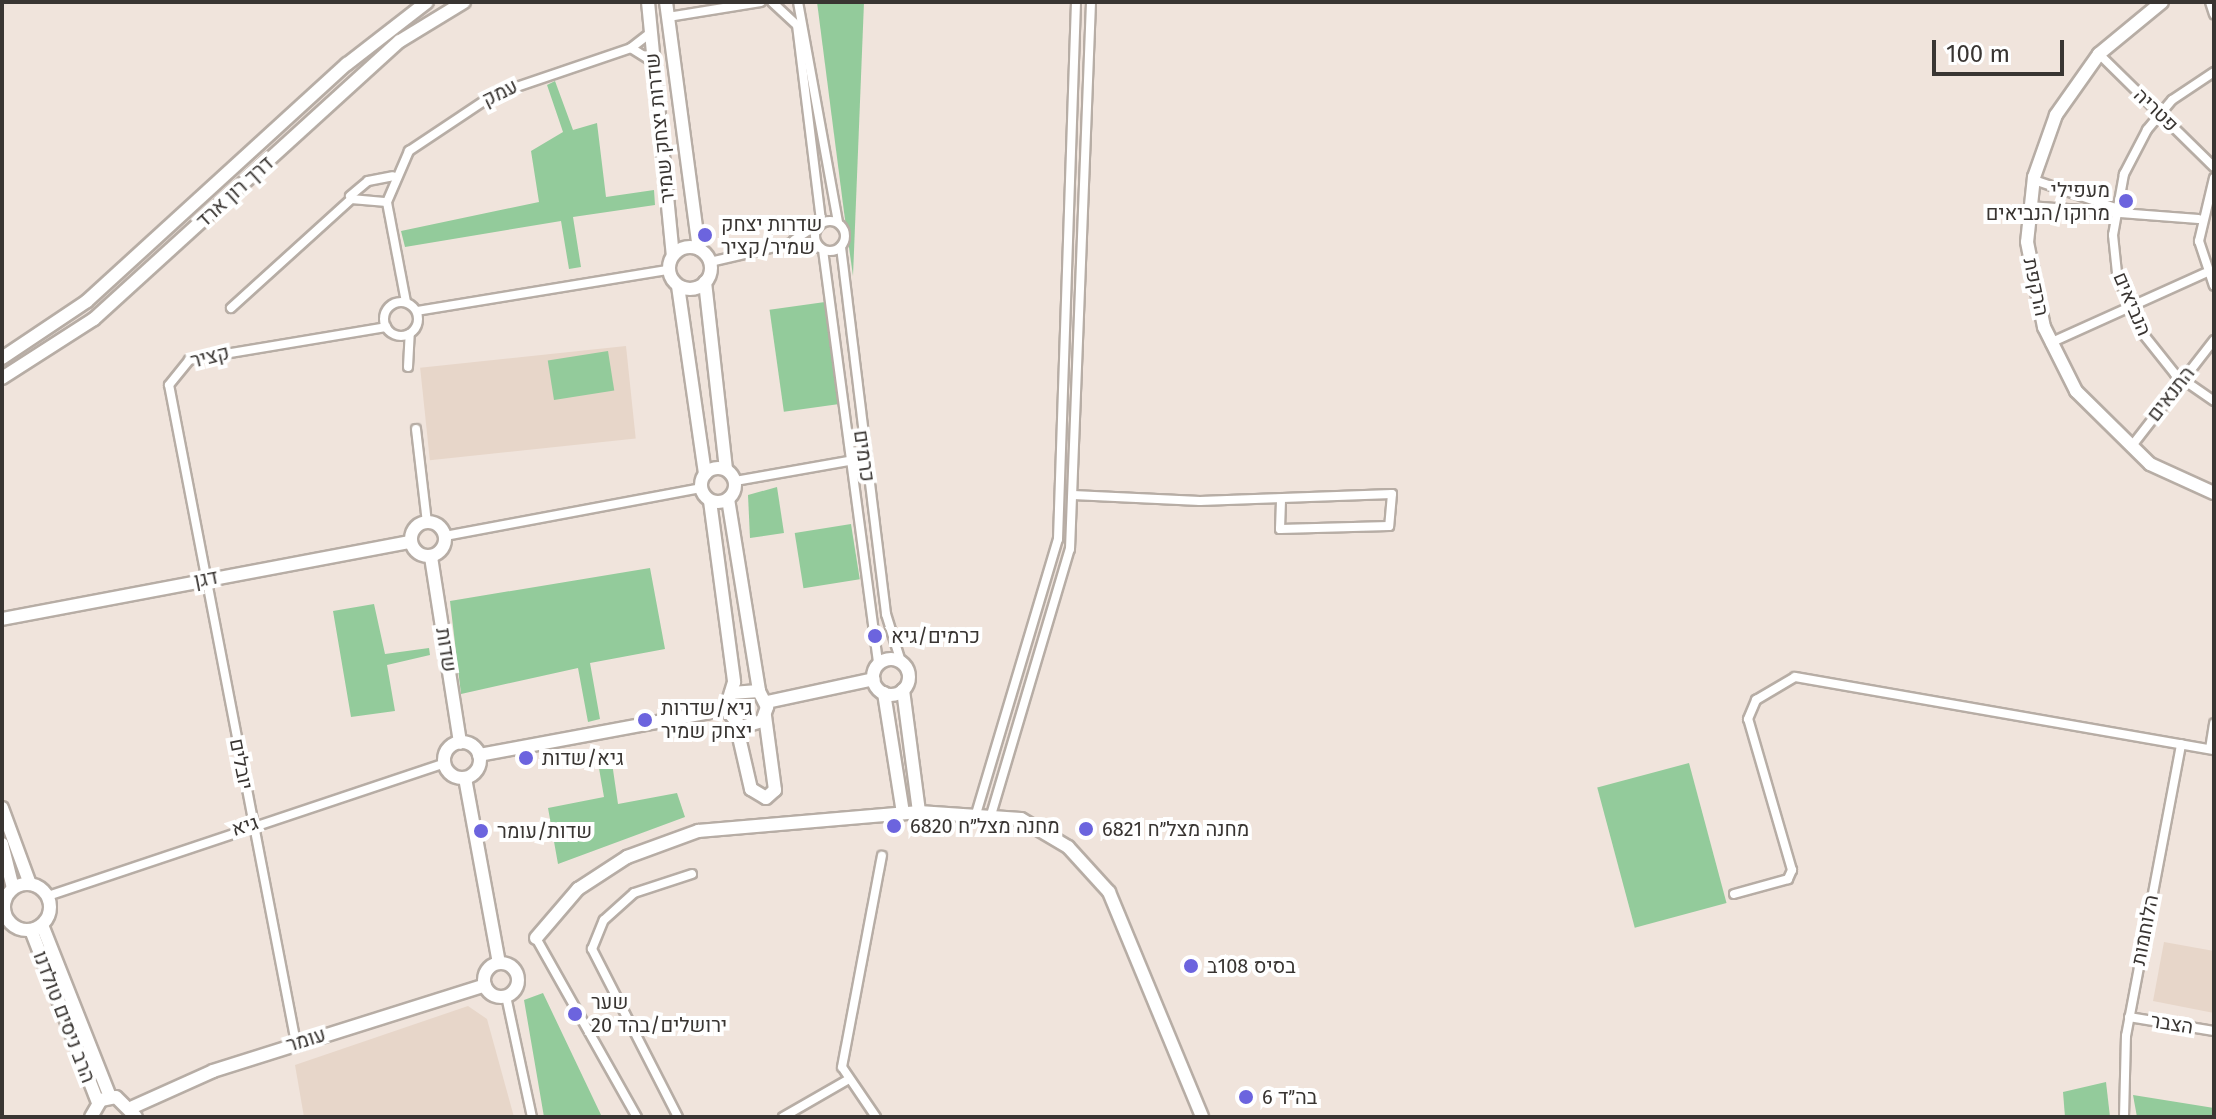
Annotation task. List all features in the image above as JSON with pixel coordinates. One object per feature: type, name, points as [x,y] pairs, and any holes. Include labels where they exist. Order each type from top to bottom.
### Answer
[{"type":"street","name":"דרך רון ארד","points":[[2,358],[87,301],[347,64],[427,2]]},
{"type":"street","name":"דרך רון ארד","points":[[2,378],[94,319],[400,41],[464,2]]},
{"type":"street","name":"שדרות יצחק שמיר","points":[[648,2],[673,255]]},
{"type":"street","points":[[669,6],[761,2]]},
{"type":"street","points":[[772,2],[797,25],[820,222]]},
{"type":"street","points":[[710,262],[786,244],[820,222],[838,222],[798,2]]},
{"type":"street","points":[[976,814],[1047,591],[1064,494],[1076,2]]},
{"type":"street","points":[[991,815],[1060,601],[1075,495],[1076,313],[1091,2]]},
{"type":"street","name":"הרקפת","points":[[2162,2],[2099,54],[2056,115],[2034,180],[2029,206],[2033,288],[2050,343],[2076,391],[2130,448],[2214,493]]},
{"type":"street","points":[[2210,2],[2214,14]]},
{"type":"street","name":"שדרות יצחק שמיר","points":[[669,6],[699,249]]},
{"type":"street","name":"עמק","points":[[393,304],[396,275],[387,202],[393,176],[425,137],[493,95],[631,48],[650,33]]},
{"type":"street","points":[[631,48],[652,61]]},
{"type":"street","name":"פטריה","points":[[2099,54],[2214,167]]},
{"type":"street","name":"הנביאים","points":[[2214,72],[2160,114],[2127,167],[2117,208],[2115,264],[2128,305],[2146,341],[2181,379],[2214,401]]},
{"type":"street","name":"עמק","points":[[231,308],[368,181],[393,176]]},
{"type":"street","points":[[2214,178],[2199,219],[2205,273],[2214,286]]},
{"type":"street","points":[[2034,180],[2117,208]]},
{"type":"street","points":[[343,207],[360,195],[387,202]]},
{"type":"street","points":[[2029,206],[2117,208],[2199,219]]},
{"type":"street","name":"כרמים","points":[[820,222],[822,249],[886,614],[901,662]]},
{"type":"street","name":"כרמים","points":[[838,222],[878,664]]},
{"type":"street","points":[[786,244],[822,249],[841,247]]},
{"type":"street","points":[[668,270],[673,255],[699,249],[710,262]]},
{"type":"street","points":[[710,262],[705,282],[726,469],[735,481]]},
{"type":"street","points":[[668,270],[678,286],[705,474],[701,488]]},
{"type":"street","points":[[407,357],[397,336],[386,327],[384,315],[393,304],[406,302],[417,311],[441,312],[668,270]]},
{"type":"street","points":[[2050,343],[2128,305],[2205,273]]},
{"type":"street","name":"עמק","points":[[396,275],[406,302]]},
{"type":"street","points":[[678,286],[705,282]]},
{"type":"street","points":[[417,311],[418,324]]},
{"type":"street","points":[[408,367],[410,334],[418,324],[441,312]]},
{"type":"street","name":"קציר","points":[[363,327],[384,315]]},
{"type":"street","name":"קציר","points":[[205,579],[169,385],[177,367],[363,327],[386,327]]},
{"type":"street","points":[[397,336],[410,334]]},
{"type":"street","name":"התנאים","points":[[2130,448],[2214,340]]},
{"type":"street","points":[[416,429],[427,522],[445,536]]},
{"type":"street","points":[[735,481],[860,459]]},
{"type":"street","points":[[705,474],[726,469]]},
{"type":"street","points":[[726,709],[736,724],[751,789],[766,798],[775,782],[728,499],[735,481]]},
{"type":"street","points":[[701,488],[710,501],[731,693],[726,709]]},
{"type":"street","points":[[427,522],[411,542],[431,557],[445,536],[701,488]]},
{"type":"street","points":[[1064,494],[1281,500],[1392,494],[1389,526],[1280,529],[1281,500]]},
{"type":"street","points":[[710,501],[728,499]]},
{"type":"street","name":"דגן","points":[[2,619],[411,542]]},
{"type":"street","name":"שדות","points":[[431,557],[460,743]]},
{"type":"street","name":"יובלים","points":[[205,579],[296,1043]]},
{"type":"street","points":[[874,679],[878,664],[901,662],[909,677],[903,690],[919,812]]},
{"type":"street","points":[[1734,894],[1788,879],[1792,870],[1748,719],[1756,700],[1795,677],[2212,750],[2214,723]]},
{"type":"street","points":[[731,693],[763,697],[874,679]]},
{"type":"street","points":[[874,679],[884,693],[903,813]]},
{"type":"street","points":[[884,693],[903,690]]},
{"type":"street","points":[[532,1117],[506,996],[518,979],[499,963],[465,778],[445,763],[460,743],[479,755],[726,709]]},
{"type":"street","points":[[736,724],[752,726],[765,716]]},
{"type":"street","name":"הלוחמות","points":[[2124,1117],[2129,1017],[2181,744]]},
{"type":"street","points":[[465,778],[477,770],[479,755]]},
{"type":"street","name":"גיא","points":[[48,896],[252,823],[445,763]]},
{"type":"street","points":[[2,808],[30,884],[48,896],[36,928],[17,929],[3,914],[13,888],[2,844]]},
{"type":"street","points":[[637,1117],[536,938],[578,889],[627,857],[698,831],[919,812],[1021,819],[1068,847],[1109,892],[1202,1117]]},
{"type":"street","points":[[876,1117],[842,1067],[882,856]]},
{"type":"street","points":[[678,1117],[592,949],[604,920],[634,893],[692,874]]},
{"type":"street","points":[[13,888],[30,884]]},
{"type":"street","name":"הרב ניסים טולדנו","points":[[36,928],[104,1100]]},
{"type":"street","points":[[499,963],[487,971],[485,985],[506,996]]},
{"type":"street","name":"עומר","points":[[134,1112],[296,1043],[485,985]]},
{"type":"street","name":"הצבר","points":[[2129,1017],[2214,1031]]},
{"type":"street","points":[[783,1117],[849,1079]]},
{"type":"street","points":[[91,1117],[104,1100],[134,1112]]},
{"type":"shaded area","points":[[626,346],[636,438],[430,460],[420,368]]},
{"type":"shaded area","points":[[2164,942],[2214,951],[2214,1013],[2153,1001]]},
{"type":"shaded area","points":[[468,1006],[487,1019],[514,1117],[304,1117],[295,1065]]},
{"type":"green space","points":[[817,2],[864,2],[853,276],[844,212]]},
{"type":"green space","points":[[555,81],[573,130],[597,123],[606,197],[654,190],[655,205],[573,217],[581,267],[569,269],[561,221],[405,247],[401,231],[539,202],[531,151],[563,132],[547,85]]},
{"type":"green space","points":[[825,302],[839,404],[784,412],[770,310]]},
{"type":"green space","points":[[608,351],[614,391],[554,400],[548,361]]},
{"type":"green space","points":[[777,487],[784,533],[750,538],[748,495]]},
{"type":"green space","points":[[851,524],[860,579],[803,588],[795,533]]},
{"type":"green space","points":[[650,568],[665,649],[590,663],[600,719],[588,722],[578,668],[461,694],[450,601]]},
{"type":"green space","points":[[374,604],[385,654],[429,648],[430,655],[387,665],[395,711],[351,717],[333,611]]},
{"type":"green space","points":[[610,749],[618,804],[677,793],[685,817],[558,864],[548,808],[604,797],[596,751]]},
{"type":"green space","points":[[1689,763],[1727,903],[1635,928],[1597,788]]},
{"type":"green space","points":[[543,993],[602,1117],[544,1117],[524,1000]]},
{"type":"green space","points":[[2106,1082],[2110,1117],[2065,1117],[2063,1092]]},
{"type":"green space","points":[[2133,1095],[2214,1108],[2214,1117],[2137,1117]]},
{"type":"place","name":"מעפילי מרוקו/הנביאים","points":[[2126,201]]},
{"type":"place","name":"שדרות יצחק שמיר/קציר","points":[[705,235]]},
{"type":"place","name":"כרמים/גיא","points":[[875,636]]},
{"type":"place","name":"גיא/שדרות יצחק שמיר","points":[[645,720]]},
{"type":"place","name":"גיא/שדות","points":[[526,758]]},
{"type":"place","name":"מחנה מצל״ח 6820","points":[[894,826]]},
{"type":"place","name":"מחנה מצל״ח 6821","points":[[1086,829]]},
{"type":"place","name":"שדות/עומר","points":[[481,831]]},
{"type":"place","name":"בסיס 108ב","points":[[1191,966]]},
{"type":"place","name":"שער ירושלים/בהד 20","points":[[575,1014]]},
{"type":"place","name":"בה״ד 6","points":[[1246,1097]]}]
